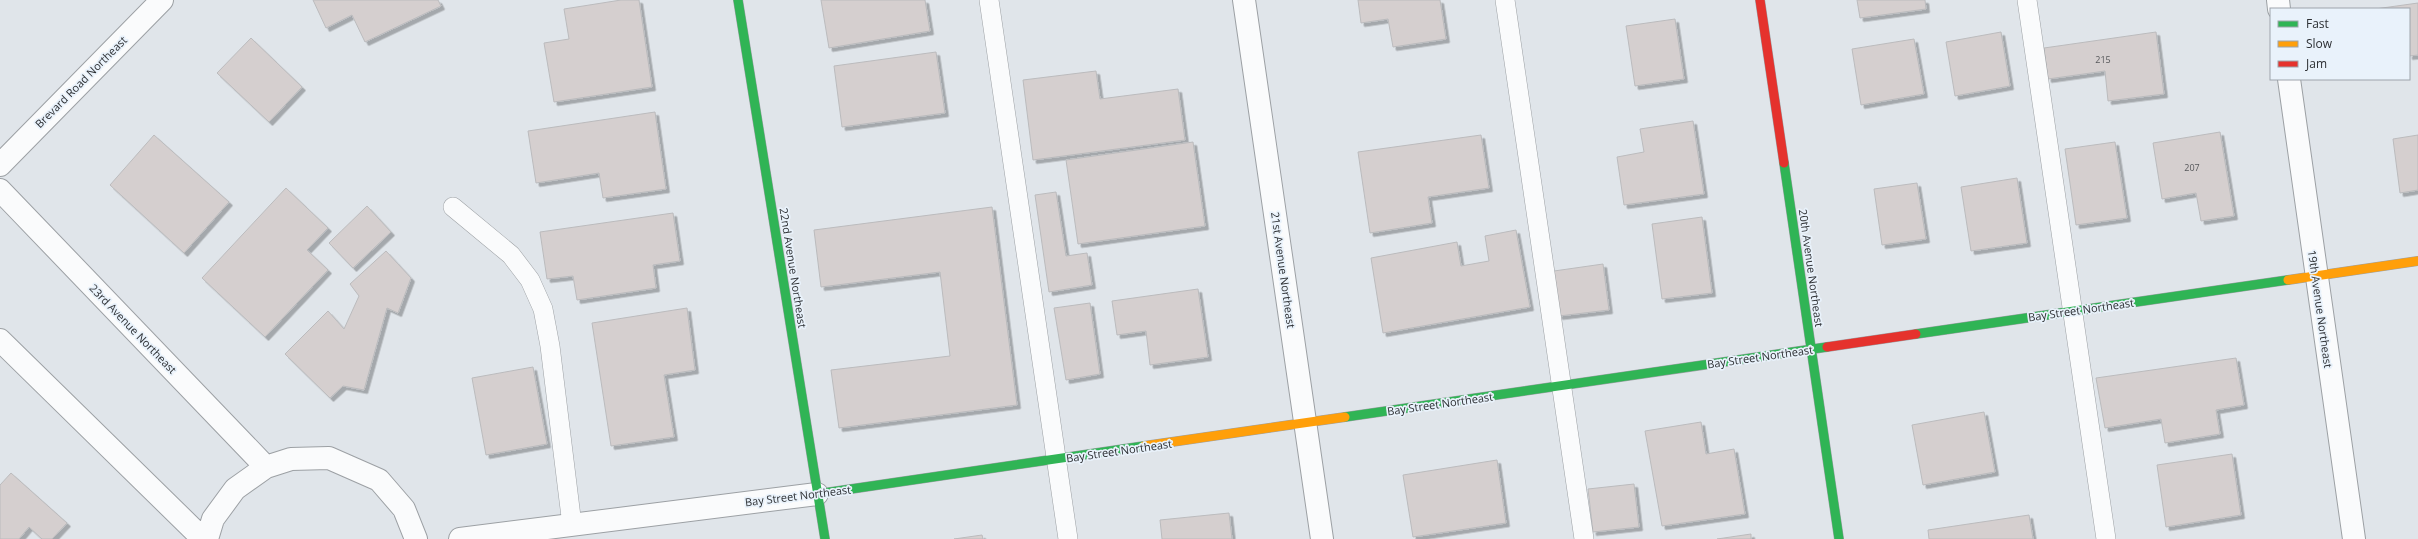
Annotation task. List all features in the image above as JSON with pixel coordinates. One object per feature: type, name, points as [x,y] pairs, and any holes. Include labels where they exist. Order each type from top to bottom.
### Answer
[{"type":"street","name":"Brevard Road Northeast","points":[[0,165],[162,0]]},
{"type":"street","name":"22nd Avenue Northeast","points":[[738,0],[825,539]]},
{"type":"street","name":"21st Avenue Northeast","points":[[1244,0],[1322,539]]},
{"type":"street","name":"20th Avenue Northeast","points":[[1760,0],[1839,539]]},
{"type":"street","name":"19th Avenue Northeast","points":[[2289,80],[2315,275],[2354,539]]},
{"type":"street","name":"23rd Avenue Northeast","points":[[0,190],[266,467]]},
{"type":"street","name":"Bay Street Northeast","points":[[460,539],[818,494],[1305,424],[2418,260]]},
{"type":"street","points":[[0,340],[203,539]]},
{"type":"street","points":[[206,539],[213,519],[235,489],[266,467],[291,459],[329,458],[379,480],[404,509],[416,539]]},
{"type":"lane","points":[[989,0],[1068,539]]},
{"type":"lane","points":[[1505,0],[1584,539]]},
{"type":"lane","points":[[2027,0],[2106,539]]},
{"type":"lane","points":[[453,207],[512,255],[530,280],[542,309],[550,346],[572,525]]},
{"type":"building","points":[[313,0],[438,0],[441,6],[365,42],[352,15],[326,28]]},
{"type":"building","points":[[621,0],[639,0],[652,87],[554,102],[544,43],[569,39],[564,9]]},
{"type":"building","points":[[821,0],[925,0],[930,31],[829,48]]},
{"type":"building","points":[[1358,0],[1440,0],[1446,39],[1393,47],[1388,19],[1361,23]]},
{"type":"building","points":[[1857,0],[1925,0],[1926,9],[1860,18]]},
{"type":"building","points":[[2418,3],[2418,55],[2410,56],[2410,8],[2382,8]]},
{"type":"building","points":[[1675,19],[1684,79],[1635,86],[1626,26]]},
{"type":"building","points":[[2001,32],[2010,86],[1955,96],[1946,42]]},
{"type":"building","points":[[2156,32],[2164,94],[2108,101],[2105,71],[2048,79],[2044,48]]},
{"type":"building","points":[[251,38],[302,87],[269,122],[217,73]]},
{"type":"building","points":[[1914,39],[1924,94],[1861,105],[1852,49]]},
{"type":"building","points":[[936,52],[945,113],[842,127],[834,66]]},
{"type":"building","points":[[1096,71],[1100,99],[1178,89],[1185,140],[1033,160],[1023,80]]},
{"type":"building","points":[[655,112],[666,189],[603,198],[599,173],[536,183],[528,131]]},
{"type":"building","points":[[1693,121],[1704,194],[1624,205],[1617,157],[1644,152],[1640,129]]},
{"type":"building","points":[[2220,132],[2234,216],[2201,221],[2196,193],[2162,199],[2153,143]]},
{"type":"building","points":[[154,135],[229,202],[184,253],[110,185]]},
{"type":"building","points":[[1481,135],[1489,188],[1428,197],[1432,223],[1370,233],[1358,152]]},
{"type":"building","points":[[2418,135],[2418,190],[2400,193],[2393,139]]},
{"type":"building","points":[[1193,142],[1205,226],[1078,244],[1066,160]]},
{"type":"building","points":[[2115,142],[2127,218],[2076,225],[2065,149]]},
{"type":"building","points":[[2017,178],[2027,243],[1971,251],[1961,187]]},
{"type":"building","points":[[1917,183],[1926,239],[1882,245],[1874,189]]},
{"type":"building","points":[[286,188],[328,228],[307,250],[328,270],[265,337],[202,278]]},
{"type":"building","points":[[1056,192],[1066,256],[1087,253],[1092,285],[1049,292],[1035,195]]},
{"type":"building","points":[[367,206],[391,232],[353,268],[329,243]]},
{"type":"building","points":[[992,207],[1017,405],[839,428],[831,370],[950,356],[940,272],[821,287],[814,230]]},
{"type":"building","points":[[673,213],[680,261],[653,265],[656,288],[577,300],[573,276],[547,279],[540,232]]},
{"type":"building","points":[[1702,217],[1712,293],[1662,299],[1652,224]]},
{"type":"building","points":[[1516,230],[1530,307],[1383,333],[1371,258],[1457,242],[1461,266],[1489,261],[1485,236]]},
{"type":"building","points":[[386,251],[411,278],[398,313],[387,308],[364,390],[343,386],[330,398],[285,354],[328,311],[344,329],[359,296],[350,284]]},
{"type":"building","points":[[1603,264],[1609,310],[1559,316],[1554,271]]},
{"type":"building","points":[[1198,289],[1208,357],[1150,365],[1146,331],[1117,335],[1112,301]]},
{"type":"building","points":[[1090,303],[1100,374],[1066,380],[1054,308]]},
{"type":"building","points":[[687,308],[695,370],[664,375],[674,437],[611,446],[592,323]]},
{"type":"building","points":[[2236,358],[2244,405],[2216,410],[2220,434],[2165,443],[2161,419],[2105,428],[2096,378]]},
{"type":"building","points":[[533,367],[547,444],[486,455],[472,378]]},
{"type":"building","points":[[1984,412],[1995,472],[1923,485],[1912,425]]},
{"type":"building","points":[[1701,422],[1706,454],[1734,449],[1745,514],[1662,526],[1645,431]]},
{"type":"building","points":[[2232,454],[2241,515],[2166,527],[2157,465]]},
{"type":"building","points":[[1497,460],[1506,523],[1413,537],[1403,475]]},
{"type":"building","points":[[11,473],[67,523],[52,539],[42,539],[29,527],[19,539],[0,539],[0,485]]},
{"type":"building","points":[[1634,484],[1639,527],[1593,532],[1588,489]]},
{"type":"building","points":[[1229,513],[1232,539],[1162,539],[1160,520]]},
{"type":"building","points":[[2029,515],[2033,539],[1929,539],[1928,530]]},
{"type":"building","points":[[1751,534],[1751,539],[1717,539]]},
{"type":"building","points":[[982,535],[983,539],[954,539]]},
{"type":"traffic: fast","points":[[738,0],[825,539]]},
{"type":"traffic: fast","points":[[1784,163],[1839,539]]},
{"type":"traffic: fast","points":[[1916,334],[2288,280]]},
{"type":"traffic: fast","points":[[1345,417],[1827,347]]},
{"type":"traffic: fast","points":[[817,494],[1144,446]]},
{"type":"traffic: slow","points":[[2288,280],[2418,261]]},
{"type":"traffic: slow","points":[[1144,446],[1345,417]]},
{"type":"traffic: jam","points":[[1760,0],[1784,163]]},
{"type":"traffic: jam","points":[[1827,347],[1916,334]]}]
